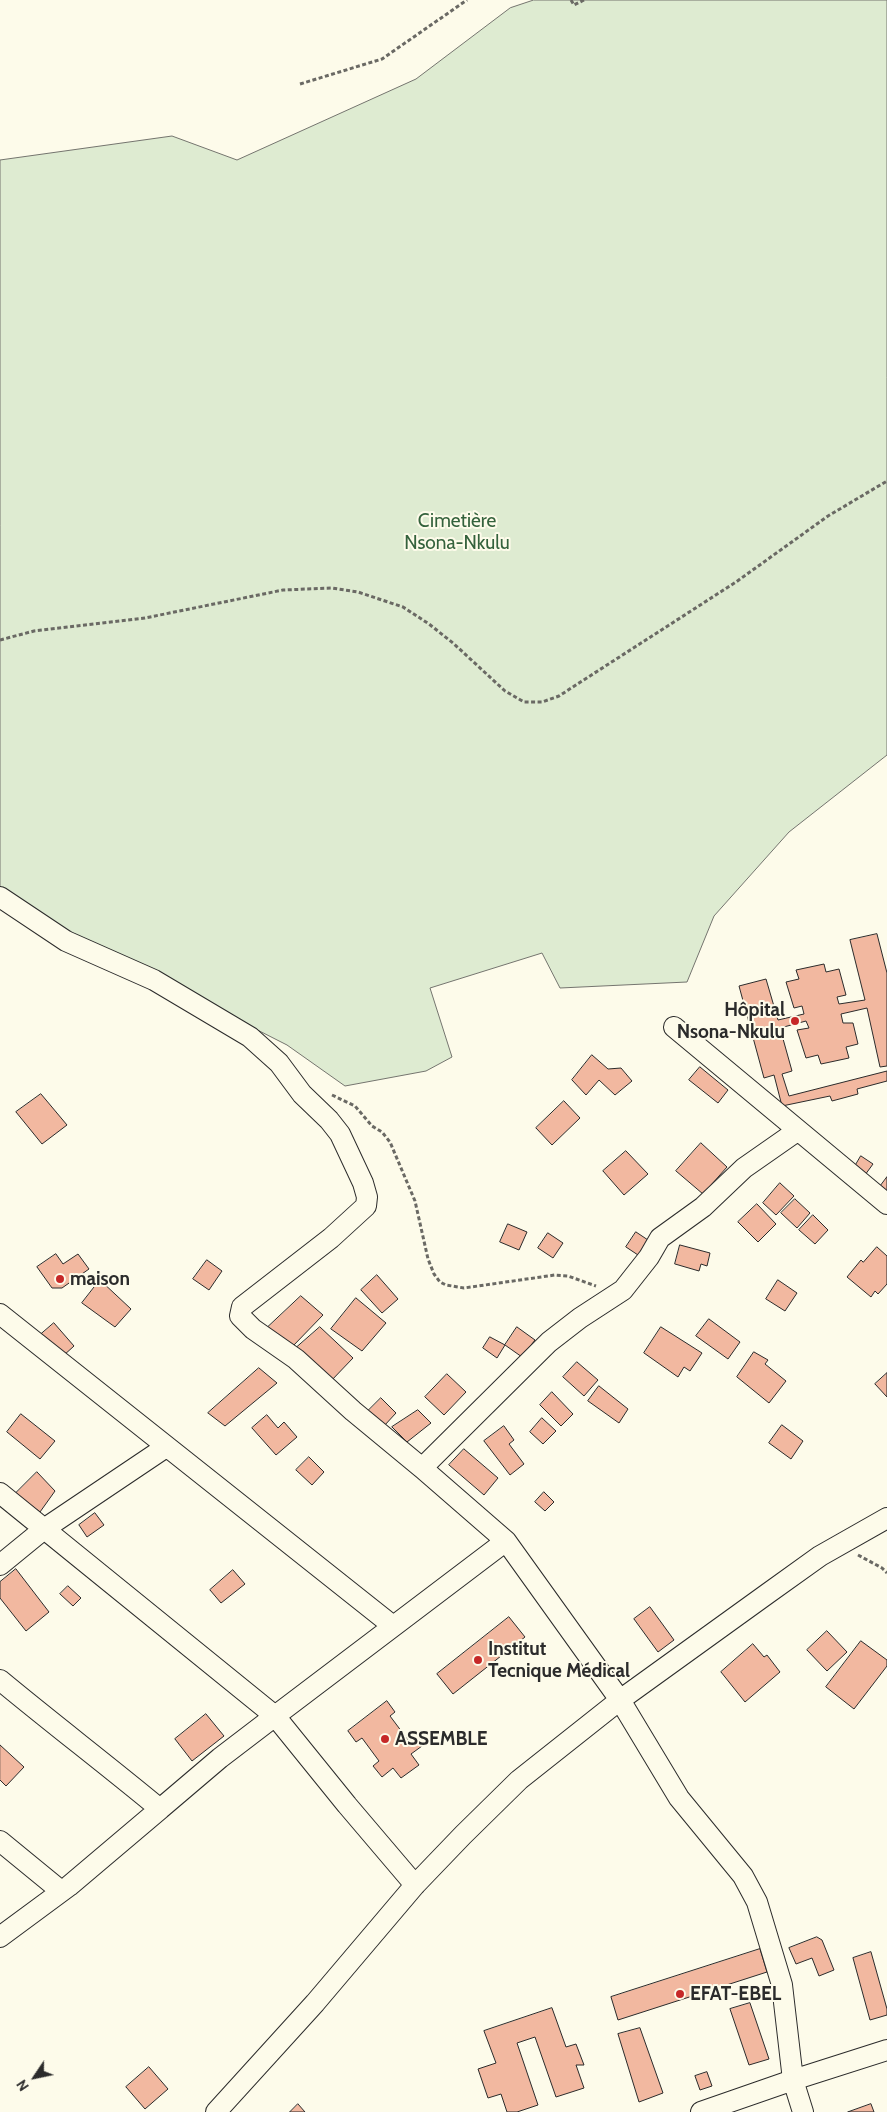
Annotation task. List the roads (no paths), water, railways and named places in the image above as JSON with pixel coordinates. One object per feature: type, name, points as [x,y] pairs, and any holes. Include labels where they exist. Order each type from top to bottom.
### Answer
[{"type":"street","points":[[0,897],[66,941],[154,980],[250,1037],[279,1063],[302,1094],[329,1120],[340,1134],[362,1183],[367,1197],[366,1206],[331,1238],[242,1307],[240,1316],[253,1328],[296,1359],[353,1411],[506,1541],[620,1700],[679,1798],[743,1876],[757,1902],[782,1985],[793,2080],[803,2112]]},
{"type":"street","points":[[674,1027],[887,1204]]},
{"type":"street","points":[[422,1468],[548,1342],[623,1290],[660,1238],[703,1207],[744,1168],[797,1131]]},
{"type":"street","points":[[0,1314],[393,1626]]},
{"type":"street","points":[[0,1565],[44,1529],[166,1447]]},
{"type":"street","points":[[0,1493],[275,1716],[346,1805],[415,1885]]},
{"type":"street","points":[[216,2112],[315,2003],[415,1885],[462,1835],[519,1780],[620,1700],[711,1634],[837,1546],[887,1518]]},
{"type":"street","points":[[0,1936],[62,1891],[220,1758],[506,1541]]},
{"type":"street","points":[[0,1680],[55,1727],[121,1776],[160,1809]]},
{"type":"street","points":[[0,1841],[62,1891]]},
{"type":"street","points":[[701,2112],[887,2050]]},
{"type":"place","name":"Hôpital Nsona-Nkulu","points":[[795,1021]]},
{"type":"place","name":"maison","points":[[60,1279]]},
{"type":"place","name":"Institut Tecnique Médical","points":[[478,1660]]},
{"type":"place","name":"ASSEMBLE","points":[[385,1739]]},
{"type":"place","name":"EFAT-EBEL","points":[[680,1994]]},
{"type":"park label","name":"Cimetière Nsona-Nkulu","points":[[457,532]]}]
